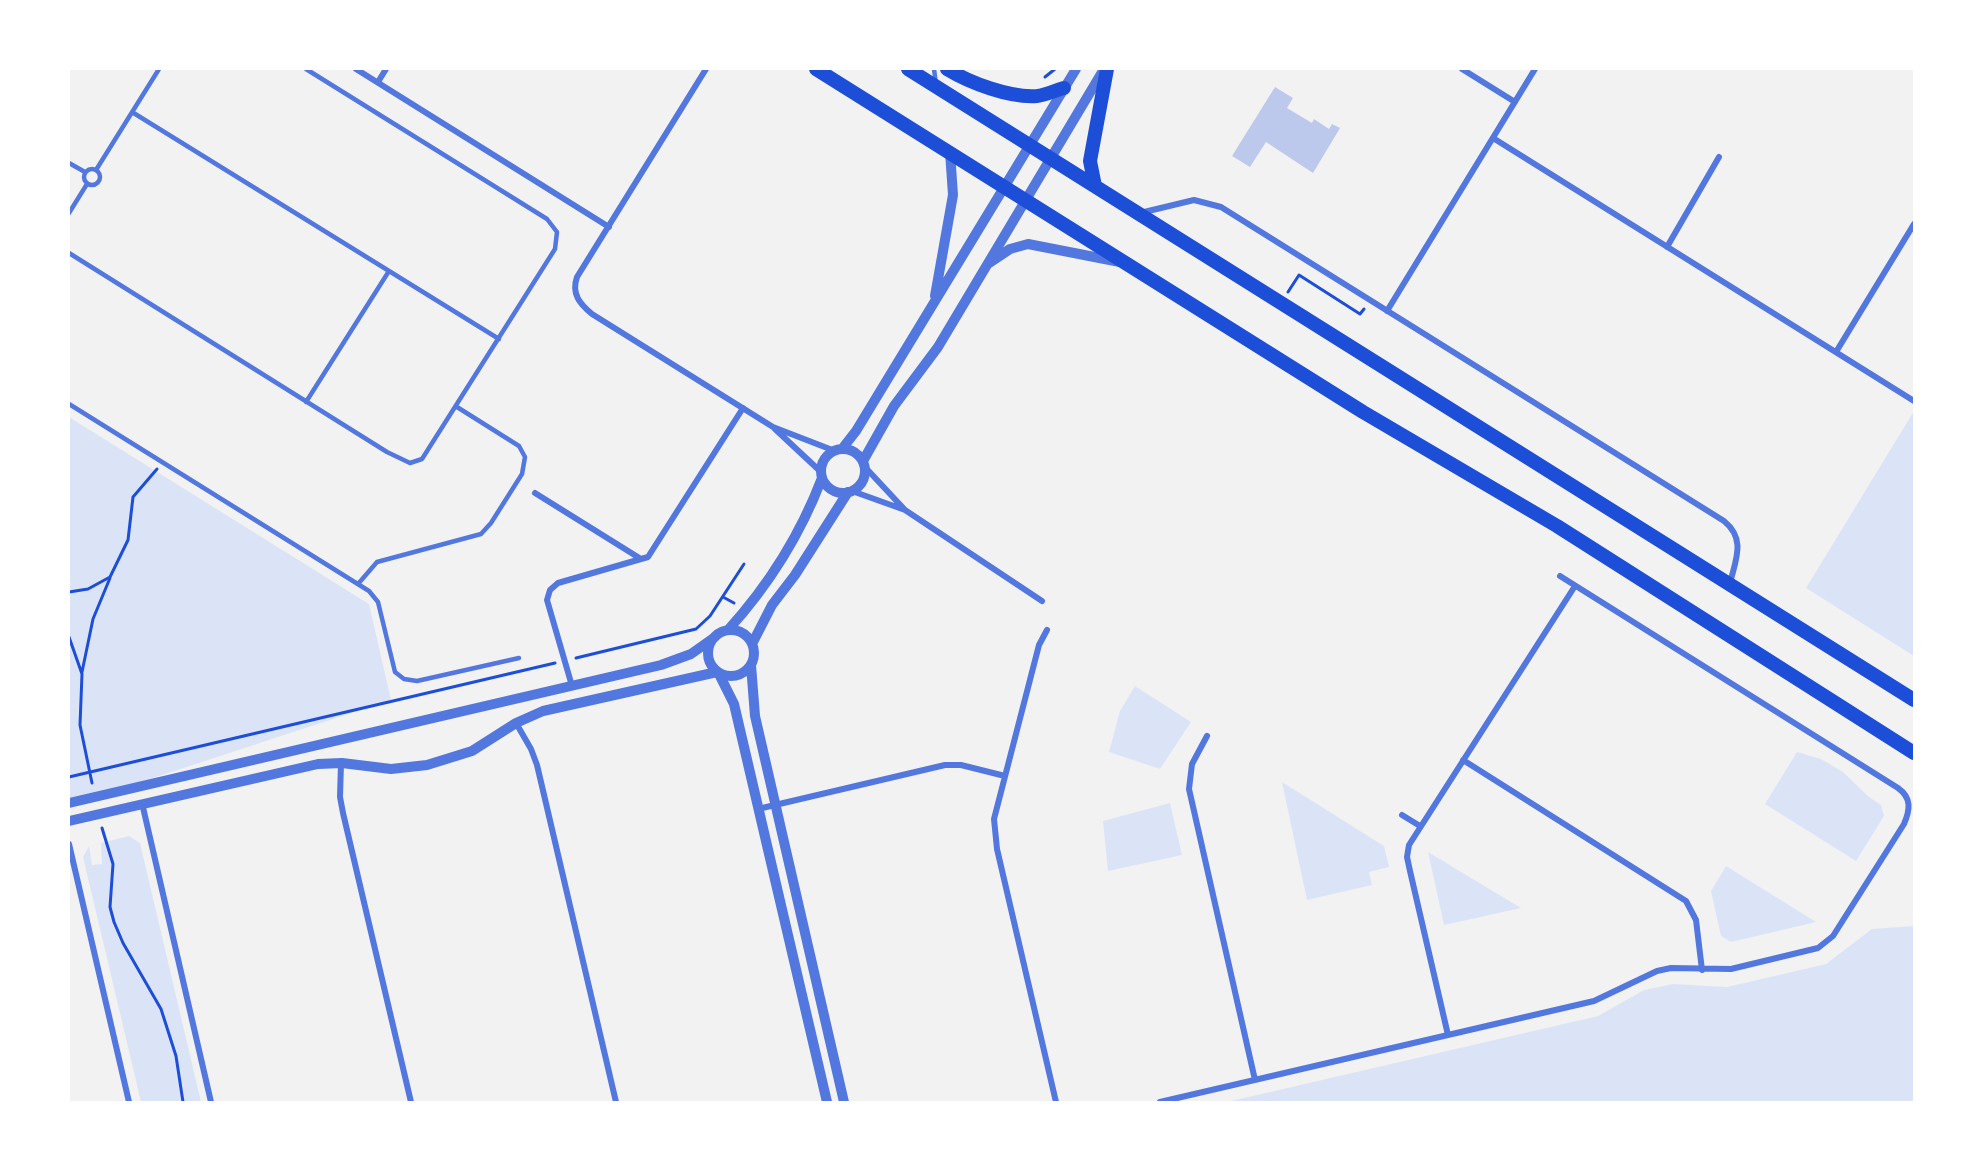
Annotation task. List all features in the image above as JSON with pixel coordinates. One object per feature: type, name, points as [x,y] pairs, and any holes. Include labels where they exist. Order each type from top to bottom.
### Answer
[{"type":"main road","points":[[816,69],[1363,412],[1567,532],[1914,753]]},
{"type":"main road","points":[[908,69],[1914,700]]},
{"type":"main road","points":[[948,69],[969,82],[1016,94],[1037,96],[1064,88]]},
{"type":"main road","points":[[1095,186],[1090,161],[1105,69]]},
{"type":"street","points":[[356,69],[609,227]]},
{"type":"street","points":[[378,82],[386,69]]},
{"type":"street","points":[[705,69],[575,284],[575,294],[583,306],[773,427],[822,475],[830,488],[905,510]]},
{"type":"street","points":[[69,803],[680,660],[728,630],[765,586],[809,511],[822,475],[824,459],[838,450],[856,431],[1003,185],[1076,69]]},
{"type":"street","points":[[844,1102],[755,716],[751,665],[752,644],[772,605],[795,575],[850,492],[863,481],[864,464],[894,406],[938,347],[1105,69]]},
{"type":"street","points":[[1462,69],[1515,102]]},
{"type":"street","points":[[1387,311],[1535,69]]},
{"type":"street","points":[[1493,138],[1914,401]]},
{"type":"street","points":[[934,302],[953,195],[950,152]]},
{"type":"street","points":[[1667,247],[1719,157]]},
{"type":"street","points":[[1139,214],[1194,200],[1214,204],[1724,521],[1737,535],[1738,543],[1730,584]]},
{"type":"street","points":[[1836,352],[1914,224]]},
{"type":"street","points":[[987,265],[1010,249],[1028,244],[1129,264]]},
{"type":"street","points":[[572,687],[547,600],[550,590],[558,583],[648,557],[743,408]]},
{"type":"street","points":[[773,427],[838,450],[854,452],[905,510],[1042,601]]},
{"type":"street","points":[[535,493],[641,559]]},
{"type":"street","points":[[1160,1102],[1594,1001],[1657,971],[1683,968],[1731,969],[1810,950],[1828,943],[1904,824],[1910,805],[1907,797],[1898,788],[1560,576]]},
{"type":"street","points":[[1448,1035],[1407,857],[1409,845],[1575,586]]},
{"type":"street","points":[[728,630],[742,633],[752,644]]},
{"type":"street","points":[[1047,630],[1039,645],[994,819],[997,849],[1056,1102]]},
{"type":"street","points":[[715,637],[708,651],[711,666],[718,673],[734,704],[826,1102]]},
{"type":"street","points":[[69,821],[305,766],[342,763],[391,769],[426,765],[472,751],[516,723],[548,710],[718,673],[733,676],[740,674],[751,665]]},
{"type":"street","points":[[516,723],[537,765],[616,1102]]},
{"type":"street","points":[[1207,736],[1192,764],[1189,789],[1256,1080]]},
{"type":"street","points":[[1463,760],[1686,901],[1696,920],[1702,970]]},
{"type":"street","points":[[342,763],[340,797],[343,813],[411,1102]]},
{"type":"street","points":[[758,809],[945,765],[961,765],[1005,776]]},
{"type":"street","points":[[142,803],[211,1102]]},
{"type":"street","points":[[1402,814],[1420,826]]},
{"type":"street","points":[[69,844],[129,1102]]},
{"type":"lane","points":[[96,170],[159,69]]},
{"type":"lane","points":[[69,253],[392,455],[410,463],[427,454],[555,249],[558,241],[555,227],[306,69]]},
{"type":"lane","points":[[934,69],[937,87]]},
{"type":"lane","points":[[132,112],[499,339]]},
{"type":"lane","points":[[69,163],[85,172]]},
{"type":"lane","points":[[91,168],[96,170],[100,174],[99,181],[95,185],[87,184],[83,177],[85,172],[91,168]]},
{"type":"lane","points":[[69,213],[87,184]]},
{"type":"lane","points":[[306,402],[389,271]]},
{"type":"lane","points":[[69,404],[369,591],[378,602],[395,672],[404,679],[427,679],[519,658]]},
{"type":"lane","points":[[358,584],[377,562],[481,534],[492,523],[522,474],[525,458],[519,446],[457,407]]},
{"type":"path","points":[[1284,297],[1299,275],[1360,314],[1369,300]]},
{"type":"path","points":[[95,797],[80,725],[82,674],[93,620],[110,577],[129,540],[133,497],[162,462]]},
{"type":"path","points":[[69,592],[88,589],[110,577]]},
{"type":"path","points":[[69,637],[82,674]]},
{"type":"path","points":[[99,815],[113,864],[110,907],[114,922],[123,943],[161,1008],[176,1056],[183,1102]]},
{"type":"shaded area","points":[[1914,411],[1914,656],[1806,588]]},
{"type":"shaded area","points":[[69,417],[369,604],[391,700],[95,797],[69,800]]},
{"type":"shaded area","points":[[1135,686],[1191,722],[1160,769],[1109,752],[1120,711]]},
{"type":"shaded area","points":[[1797,752],[1821,759],[1843,772],[1869,797],[1881,805],[1884,816],[1856,861],[1765,804]]},
{"type":"shaded area","points":[[1282,782],[1384,846],[1389,867],[1369,872],[1372,885],[1307,900]]},
{"type":"shaded area","points":[[1170,803],[1182,855],[1108,871],[1103,821]]},
{"type":"shaded area","points":[[129,836],[140,843],[201,1102],[141,1102],[83,857],[89,846],[92,865],[102,864],[101,843]]},
{"type":"shaded area","points":[[1428,852],[1521,908],[1444,925]]},
{"type":"shaded area","points":[[1726,866],[1816,922],[1731,942],[1721,936],[1711,891]]},
{"type":"shaded area","points":[[1914,926],[1914,1102],[1227,1102],[1598,1016],[1644,990],[1673,984],[1727,987],[1826,964],[1872,929]]},
{"type":"building","points":[[1275,87],[1293,98],[1287,108],[1312,123],[1314,119],[1329,129],[1332,124],[1340,128],[1313,173],[1266,142],[1250,167],[1232,156]]}]
